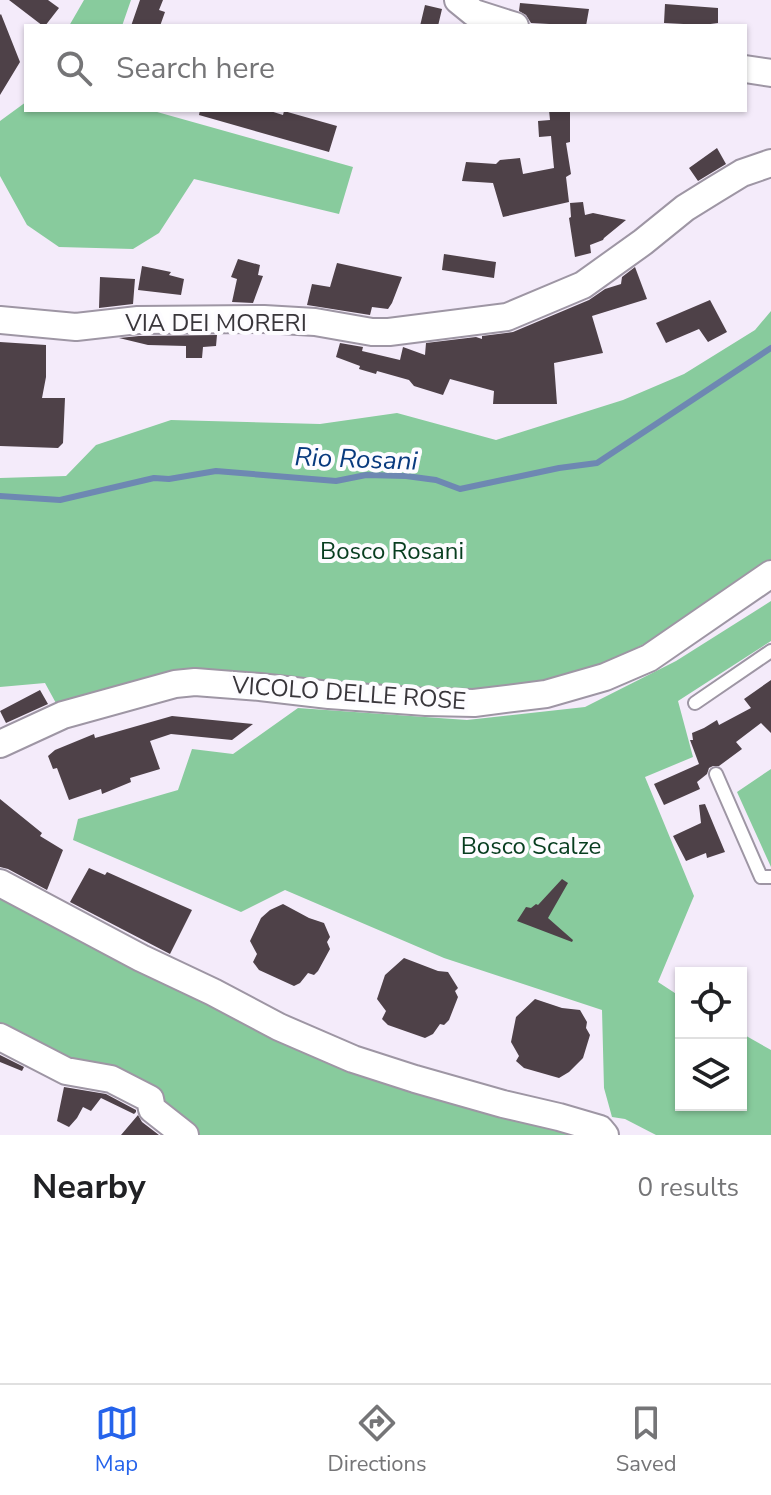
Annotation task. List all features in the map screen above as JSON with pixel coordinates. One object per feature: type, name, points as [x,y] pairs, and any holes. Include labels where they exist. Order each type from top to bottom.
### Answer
[{"type":"street","points":[[458,0],[474,13],[509,24]]},
{"type":"street","points":[[747,69],[771,73]]},
{"type":"street","name":"VIA DEI MORERI","points":[[0,320],[76,327],[138,320],[264,319],[389,332],[507,317],[583,285],[685,208],[742,173],[771,163]]},
{"type":"street","name":"VICOLO DELLE ROSE","points":[[0,744],[63,715],[175,684],[195,682],[450,703],[498,701],[557,692],[605,677],[649,658],[771,574]]},
{"type":"street","points":[[0,883],[279,1027],[353,1059],[600,1129],[605,1135]]},
{"type":"street","points":[[0,1037],[66,1071],[111,1079],[128,1086],[150,1099],[152,1109],[185,1135]]},
{"type":"lane","points":[[695,703],[771,651]]},
{"type":"lane","points":[[716,774],[761,877],[771,877]]},
{"type":"green space","points":[[84,0],[131,0],[123,24],[70,24]]},
{"type":"green space","points":[[24,103],[24,112],[157,112],[353,167],[339,214],[194,179],[159,233],[133,249],[59,247],[27,225],[0,176],[0,121]]},
{"type":"green space","name":"Bosco Rosani","points":[[771,311],[771,561],[666,633],[588,672],[494,689],[386,686],[264,675],[57,705],[45,683],[0,687],[0,478],[66,476],[96,445],[171,420],[320,424],[397,413],[496,440],[623,400],[684,374],[755,330]]},
{"type":"green space","name":"Bosco Scalze","points":[[771,601],[771,641],[678,701],[693,757],[645,777],[694,896],[658,982],[675,993],[675,1111],[747,1111],[747,1036],[771,1050],[771,1135],[656,1135],[625,1119],[612,1117],[604,1088],[602,1010],[444,958],[285,890],[241,912],[73,840],[78,819],[178,790],[192,749],[233,754],[298,708],[467,720],[585,707],[676,661]]},
{"type":"green space","points":[[771,769],[771,867],[737,792]]},
{"type":"green space","points":[[0,894],[226,1010],[398,1088],[573,1135],[197,1135],[65,1059],[0,1028]]},
{"type":"building","points":[[9,0],[48,0],[59,8],[47,24],[40,24]]},
{"type":"building","points":[[140,0],[163,0],[159,10],[165,12],[161,24],[132,24]]},
{"type":"building","points":[[520,3],[589,9],[586,24],[531,23],[519,11]]},
{"type":"building","points":[[665,4],[718,8],[718,23],[664,23]]},
{"type":"building","points":[[425,5],[442,9],[438,24],[420,24]]},
{"type":"building","points":[[0,15],[20,62],[0,95]]},
{"type":"building","points":[[200,112],[273,112],[283,115],[288,112],[337,126],[329,152],[199,115]]},
{"type":"building","points":[[549,112],[570,112],[570,142],[566,143],[571,174],[566,177],[569,202],[503,217],[493,183],[462,181],[466,162],[496,164],[500,160],[520,158],[523,174],[554,168],[551,136],[539,137],[538,121],[550,120]]},
{"type":"building","points":[[717,148],[726,164],[698,181],[689,168]]},
{"type":"building","points":[[583,202],[585,215],[593,213],[626,220],[603,240],[590,245],[591,253],[575,257],[570,203]]},
{"type":"building","points":[[444,254],[496,262],[494,278],[442,270]]},
{"type":"building","points":[[238,259],[260,265],[258,275],[263,276],[253,303],[232,302],[237,279],[231,277]]},
{"type":"building","points":[[337,263],[402,277],[388,309],[372,307],[370,315],[307,305],[312,284],[330,287]]},
{"type":"building","points":[[142,266],[171,272],[169,275],[184,279],[181,295],[138,290]]},
{"type":"building","points":[[635,267],[647,299],[592,316],[603,353],[554,363],[557,404],[493,404],[494,391],[450,379],[443,395],[414,386],[409,380],[359,369],[360,366],[336,357],[340,343],[363,347],[362,351],[400,360],[403,347],[425,355],[426,343],[476,337],[482,339],[482,336],[513,332],[621,284],[622,277]]},
{"type":"building","points":[[100,277],[135,279],[133,304],[99,308]]},
{"type":"building","points":[[710,300],[727,332],[708,342],[699,329],[666,343],[656,323]]},
{"type":"building","points":[[217,335],[216,346],[203,347],[202,358],[186,358],[186,346],[148,345],[119,338],[139,336]]},
{"type":"building","points":[[0,342],[46,345],[46,377],[42,398],[65,398],[63,443],[58,448],[0,446]]},
{"type":"building","points":[[771,680],[771,733],[761,723],[736,742],[742,749],[719,766],[709,768],[697,782],[700,789],[664,805],[654,784],[699,764],[690,740],[693,740],[692,733],[717,720],[719,725],[751,708],[744,699]]},
{"type":"building","points":[[40,690],[48,704],[6,723],[0,711]]},
{"type":"building","points":[[172,716],[253,724],[232,740],[171,734],[150,741],[160,769],[130,778],[131,782],[102,794],[101,789],[69,800],[57,768],[53,769],[48,756],[55,750],[94,734],[95,738]]},
{"type":"building","points":[[0,799],[42,833],[40,836],[63,850],[47,890],[0,867]]},
{"type":"building","points":[[705,804],[725,852],[707,858],[706,853],[686,861],[673,836],[701,823],[699,805]]},
{"type":"building","points":[[89,868],[105,875],[107,872],[192,910],[170,954],[70,902]]},
{"type":"building","points":[[562,879],[568,883],[548,918],[572,942],[517,921],[526,907],[538,905]]},
{"type":"building","points":[[283,904],[324,923],[330,937],[327,942],[330,949],[318,971],[314,975],[308,973],[294,986],[259,970],[253,962],[257,954],[250,941],[261,918]]},
{"type":"building","points":[[404,958],[448,972],[458,988],[455,991],[458,997],[449,1020],[425,1038],[388,1025],[382,1019],[386,1011],[377,999],[385,975]]},
{"type":"building","points":[[535,999],[580,1010],[587,1022],[590,1035],[583,1058],[559,1078],[524,1068],[516,1061],[519,1056],[511,1042],[516,1017]]},
{"type":"building","points":[[0,1055],[24,1067],[22,1071],[0,1062]]},
{"type":"building","points":[[64,1087],[106,1094],[136,1112],[134,1114],[101,1098],[91,1111],[83,1107],[69,1127],[57,1121]]},
{"type":"building","points":[[138,1115],[142,1122],[159,1135],[121,1135]]},
{"type":"waterway","name":"Rio Rosani","points":[[0,496],[60,500],[154,478],[169,479],[216,471],[336,481],[366,475],[406,476],[436,480],[460,489],[597,463],[771,348]]}]
